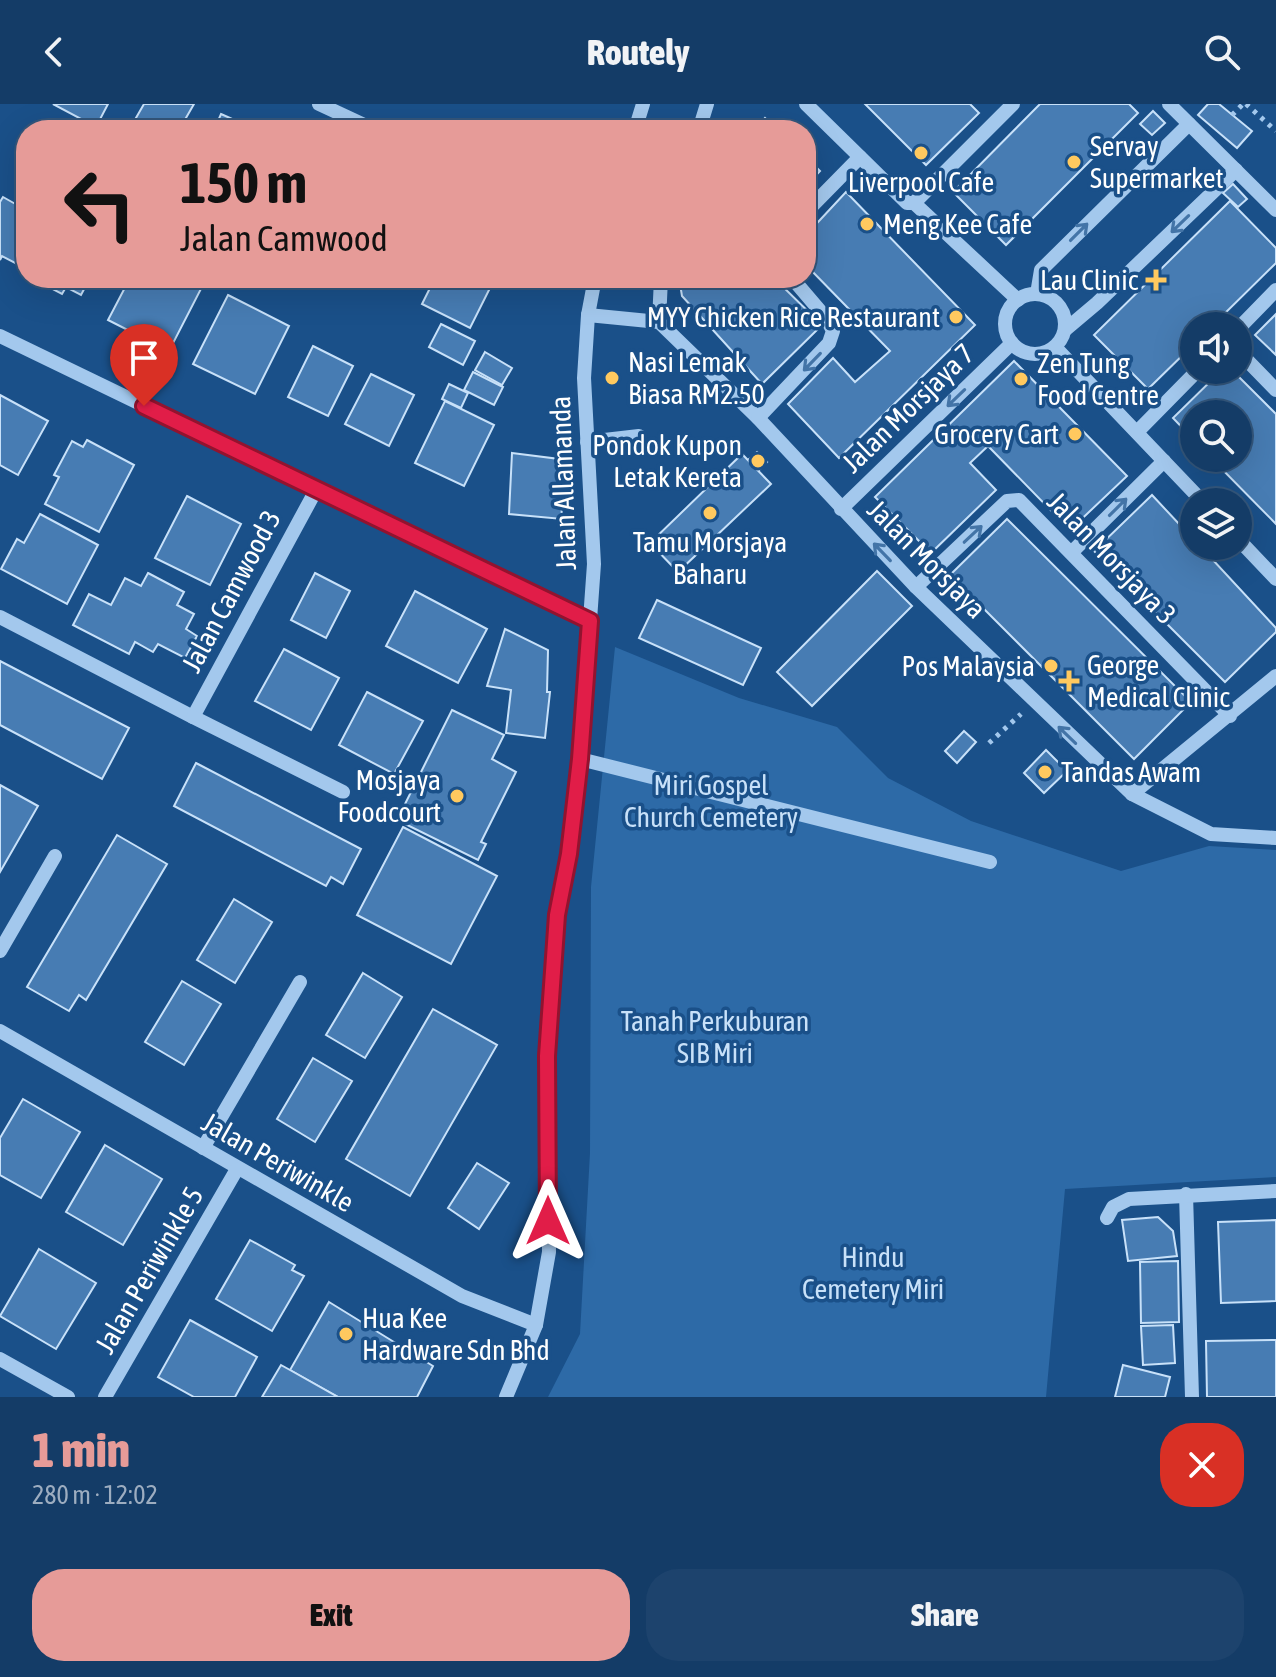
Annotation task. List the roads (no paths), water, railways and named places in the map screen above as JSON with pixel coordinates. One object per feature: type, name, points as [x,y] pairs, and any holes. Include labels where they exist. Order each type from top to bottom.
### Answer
[{"type":"street","points":[[319,104],[353,120]]},
{"type":"street","points":[[806,104],[907,203],[916,202],[996,110],[1013,104]]},
{"type":"street","points":[[1169,104],[1276,210]]},
{"type":"street","points":[[1037,294],[1041,270],[1189,124]]},
{"type":"street","points":[[816,202],[860,157]]},
{"type":"street","points":[[1065,330],[1062,310],[1056,302],[1037,294],[1018,300],[1006,316],[1005,326],[1012,343],[1028,354],[1038,355],[1055,347],[1065,330],[1236,170]]},
{"type":"street","points":[[916,202],[1018,300]]},
{"type":"street","name":"Jalan Allamanda","points":[[506,1397],[536,1325],[549,1252],[547,1056],[555,943],[580,759],[594,564],[584,378],[593,288]]},
{"type":"street","points":[[588,315],[659,322],[661,288]]},
{"type":"street","points":[[758,418],[829,343],[833,331],[827,319],[801,288]]},
{"type":"street","points":[[1252,315],[1276,290]]},
{"type":"street","name":"Jalan Morsjaya","points":[[659,322],[758,418],[916,587],[1132,794],[1211,834],[1276,838]]},
{"type":"street","points":[[0,336],[590,621]]},
{"type":"street","name":"Jalan Morsjaya 7","points":[[841,509],[1012,343]]},
{"type":"street","points":[[1055,347],[1190,488]]},
{"type":"street","points":[[1252,365],[1276,390]]},
{"type":"street","points":[[1137,432],[1184,384]]},
{"type":"street","points":[[587,442],[639,436]]},
{"type":"street","points":[[1072,552],[1164,461]]},
{"type":"street","name":"Jalan Camwood 3","points":[[193,717],[316,490]]},
{"type":"street","name":"Jalan Morsjaya 3","points":[[916,587],[1007,501],[1019,500],[1230,716]]},
{"type":"street","points":[[1252,554],[1276,579]]},
{"type":"street","name":"Jalan Camwood 3","points":[[0,617],[343,792]]},
{"type":"street","points":[[1132,794],[1276,676]]},
{"type":"street","points":[[580,759],[990,862]]},
{"type":"street","points":[[0,951],[55,856]]},
{"type":"street","points":[[203,1148],[300,982]]},
{"type":"street","name":"Jalan Periwinkle","points":[[0,1031],[462,1296],[536,1325]]},
{"type":"street","name":"Jalan Periwinkle 5","points":[[105,1397],[237,1169]]},
{"type":"street","points":[[1107,1218],[1113,1207],[1129,1199],[1276,1191]]},
{"type":"street","points":[[1186,1194],[1192,1397]]},
{"type":"street","points":[[0,1359],[68,1397]]},
{"type":"place","name":"Liverpool Cafe","points":[[921,153]]},
{"type":"place","name":"Servay Supermarket","points":[[1074,162]]},
{"type":"place","name":"Meng Kee Cafe","points":[[867,224]]},
{"type":"place","name":"Lau Clinic","points":[[1156,280]]},
{"type":"place","name":"MYY Chicken Rice Restaurant","points":[[956,317]]},
{"type":"place","name":"Nasi Lemak Biasa RM2.50","points":[[612,378]]},
{"type":"place","name":"Zen Tung Food Centre","points":[[1021,379]]},
{"type":"place","name":"Grocery Cart","points":[[1075,434]]},
{"type":"place","name":"Pondok Kupon Letak Kereta","points":[[758,461]]},
{"type":"place","name":"Tamu Morsjaya Baharu","points":[[710,513]]},
{"type":"place","name":"Pos Malaysia","points":[[1051,666]]},
{"type":"place","name":"George Medical Clinic","points":[[1069,681]]},
{"type":"place","name":"Tandas Awam","points":[[1045,772]]},
{"type":"place","name":"Mosjaya Foodcourt","points":[[457,796]]},
{"type":"place","name":"Hua Kee Hardware Sdn Bhd","points":[[346,1334]]},
{"type":"park label","name":"Miri Gospel Church Cemetery","points":[[711,801]]},
{"type":"park label","name":"Tanah Perkuburan SIB Miri","points":[[715,1037]]},
{"type":"park label","name":"Hindu Cemetery Miri","points":[[873,1273]]}]
